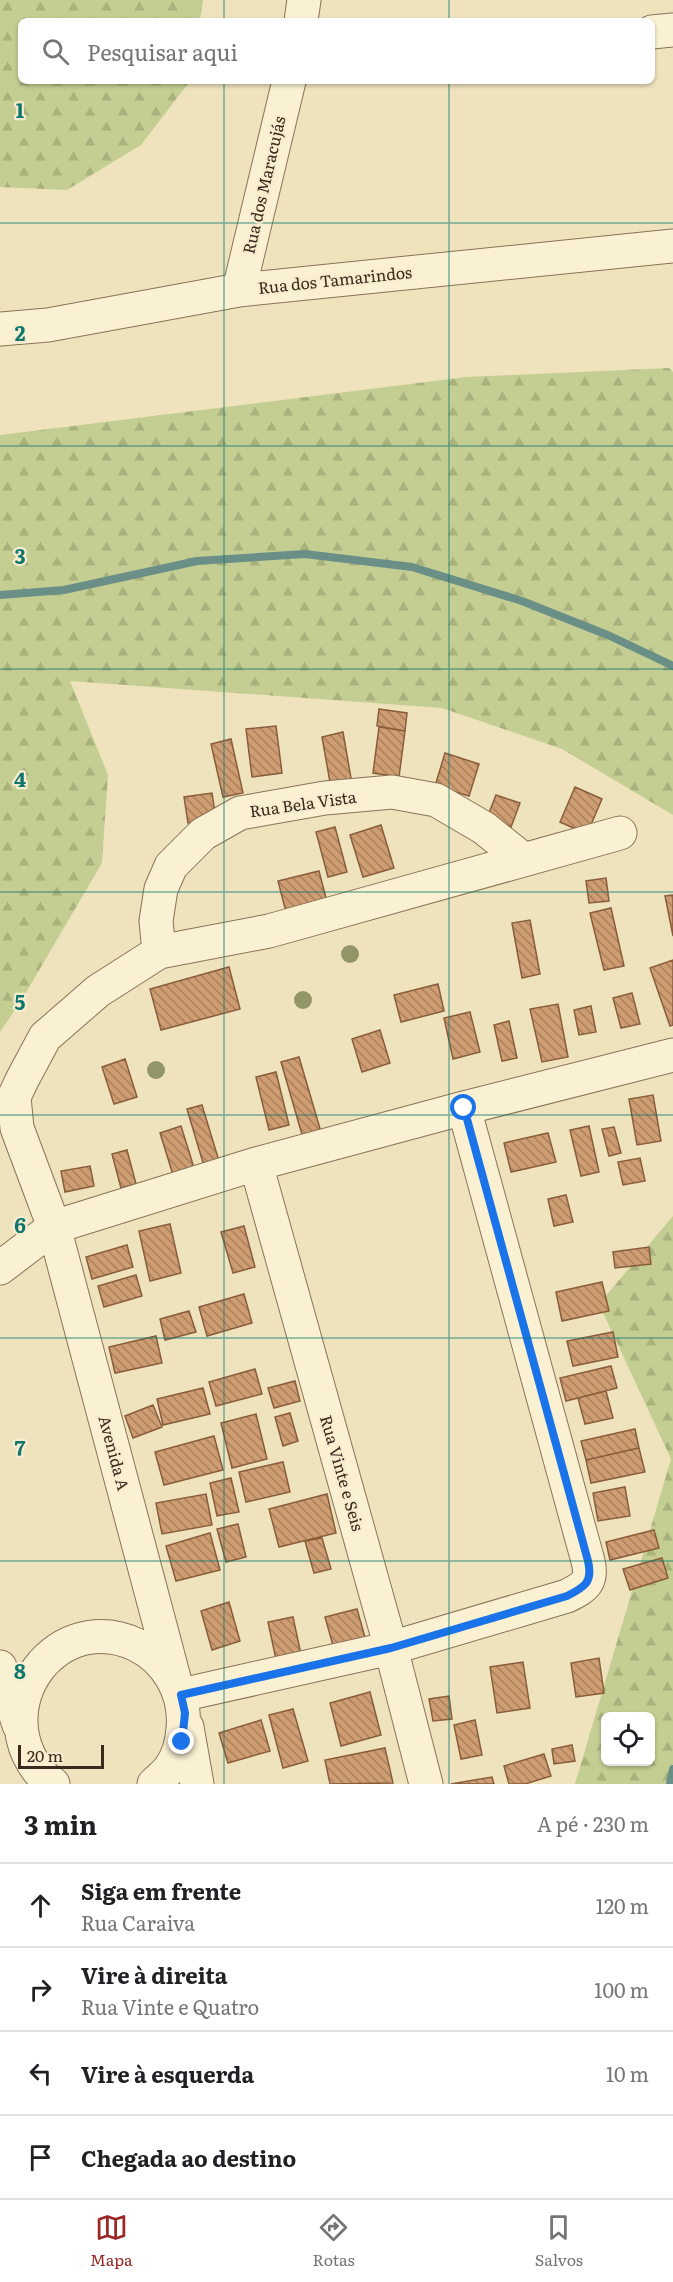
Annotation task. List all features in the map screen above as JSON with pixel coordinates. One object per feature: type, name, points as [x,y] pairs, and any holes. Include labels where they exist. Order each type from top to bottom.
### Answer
[{"type":"street","points":[[301,18],[304,0]]},
{"type":"street","points":[[655,32],[673,30]]},
{"type":"street","name":"Rua dos Maracujás","points":[[239,290],[288,84]]},
{"type":"street","name":"Rua dos Tamarindos","points":[[0,329],[48,325],[239,290],[673,246]]},
{"type":"street","name":"Rua Bela Vista","points":[[159,952],[156,921],[161,889],[171,866],[203,834],[240,813],[325,798],[392,792],[436,800],[484,828],[524,860]]},
{"type":"street","points":[[54,1227],[17,1128],[14,1097],[45,1038],[98,992],[159,952],[268,931],[620,832]]},
{"type":"street","points":[[0,1268],[54,1227],[256,1164],[673,1055]]},
{"type":"street","points":[[180,1695],[391,1648],[567,1596],[587,1583],[590,1571],[588,1561],[464,1108]]},
{"type":"street","name":"Rua Vinte e Seis","points":[[256,1164],[391,1648],[426,1784]]},
{"type":"street","name":"Avenida A","points":[[54,1227],[180,1695],[197,1784]]},
{"type":"street","points":[[28,1756],[22,1702],[33,1676],[51,1655],[76,1641],[104,1637],[131,1642],[156,1657],[180,1695],[182,1742],[170,1767],[154,1784]]},
{"type":"street","points":[[0,1667],[28,1756],[44,1778],[53,1784]]},
{"type":"green space","points":[[0,0],[203,0],[200,18],[18,18],[18,84],[188,84],[141,145],[67,190],[0,187]]},
{"type":"green space","points":[[669,368],[673,372],[673,815],[562,749],[442,708],[70,681],[108,775],[102,863],[21,1001],[0,1032],[0,435],[466,377]]},
{"type":"green space","points":[[673,1216],[673,1784],[575,1784],[671,1459],[599,1304]]},
{"type":"building","points":[[379,709],[407,713],[405,731],[377,726]]},
{"type":"building","points":[[276,726],[282,773],[252,777],[246,729]]},
{"type":"building","points":[[379,727],[405,731],[399,777],[373,773]]},
{"type":"building","points":[[343,732],[352,784],[331,788],[322,737]]},
{"type":"building","points":[[231,739],[243,793],[223,797],[211,744]]},
{"type":"building","points":[[445,753],[479,764],[469,796],[435,786]]},
{"type":"building","points":[[575,787],[602,799],[587,834],[560,822]]},
{"type":"building","points":[[212,793],[216,819],[188,823],[184,797]]},
{"type":"building","points":[[496,795],[520,803],[511,827],[487,818]]},
{"type":"building","points":[[381,825],[394,868],[363,877],[350,835]]},
{"type":"building","points":[[335,827],[347,872],[328,877],[316,832]]},
{"type":"building","points":[[319,871],[327,902],[286,912],[278,881]]},
{"type":"building","points":[[606,878],[609,901],[589,903],[586,881]]},
{"type":"building","points":[[673,895],[673,936],[665,896]]},
{"type":"building","points":[[611,908],[624,966],[604,970],[590,913]]},
{"type":"building","points":[[530,920],[540,974],[522,978],[512,923]]},
{"type":"building","points":[[673,960],[673,1025],[670,1026],[650,968]]},
{"type":"building","points":[[229,967],[240,1009],[161,1030],[150,989]]},
{"type":"building","points":[[438,984],[444,1011],[401,1022],[394,995]]},
{"type":"building","points":[[632,993],[640,1024],[621,1028],[613,998]]},
{"type":"building","points":[[558,1004],[568,1057],[542,1062],[530,1009]]},
{"type":"building","points":[[591,1006],[596,1032],[579,1035],[574,1010]]},
{"type":"building","points":[[470,1012],[480,1052],[453,1059],[444,1018]]},
{"type":"building","points":[[509,1021],[517,1058],[502,1061],[494,1025]]},
{"type":"building","points":[[380,1030],[390,1063],[362,1072],[352,1039]]},
{"type":"building","points":[[299,1057],[321,1132],[303,1138],[281,1062]]},
{"type":"building","points":[[125,1059],[137,1097],[114,1104],[102,1067]]},
{"type":"building","points":[[276,1072],[289,1125],[269,1130],[256,1077]]},
{"type":"building","points":[[653,1095],[661,1141],[637,1145],[629,1099]]},
{"type":"building","points":[[202,1105],[219,1161],[204,1166],[187,1109]]},
{"type":"building","points":[[181,1126],[195,1171],[174,1178],[160,1133]]},
{"type":"building","points":[[589,1126],[599,1172],[581,1176],[570,1130]]},
{"type":"building","points":[[614,1127],[621,1153],[609,1156],[602,1129]]},
{"type":"building","points":[[548,1133],[556,1162],[511,1172],[504,1143]]},
{"type":"building","points":[[127,1150],[136,1184],[121,1188],[112,1154]]},
{"type":"building","points":[[640,1158],[645,1181],[623,1185],[618,1162]]},
{"type":"building","points":[[90,1166],[94,1186],[65,1192],[61,1171]]},
{"type":"building","points":[[566,1195],[573,1222],[554,1226],[548,1199]]},
{"type":"building","points":[[170,1224],[181,1273],[150,1281],[139,1231]]},
{"type":"building","points":[[244,1226],[255,1267],[233,1273],[221,1232]]},
{"type":"building","points":[[127,1245],[133,1267],[92,1279],[86,1257]]},
{"type":"building","points":[[649,1247],[651,1264],[615,1268],[613,1252]]},
{"type":"building","points":[[136,1275],[142,1296],[104,1307],[98,1286]]},
{"type":"building","points":[[602,1282],[609,1311],[562,1321],[556,1292]]},
{"type":"building","points":[[244,1294],[252,1323],[207,1336],[199,1307]]},
{"type":"building","points":[[189,1311],[196,1332],[165,1340],[160,1319]]},
{"type":"building","points":[[613,1332],[618,1357],[573,1366],[567,1341]]},
{"type":"building","points":[[156,1336],[162,1363],[115,1373],[109,1347]]},
{"type":"building","points":[[611,1366],[617,1388],[566,1401],[560,1378]]},
{"type":"building","points":[[255,1369],[262,1394],[216,1406],[209,1382]]},
{"type":"building","points":[[295,1381],[300,1401],[274,1408],[268,1388]]},
{"type":"building","points":[[203,1388],[210,1414],[163,1425],[157,1399]]},
{"type":"building","points":[[606,1391],[613,1418],[585,1424],[578,1398]]},
{"type":"building","points":[[153,1405],[162,1427],[133,1438],[125,1416]]},
{"type":"building","points":[[290,1413],[298,1441],[283,1446],[275,1417]]},
{"type":"building","points":[[256,1414],[267,1459],[232,1468],[221,1423]]},
{"type":"building","points":[[635,1429],[639,1448],[586,1460],[581,1441]]},
{"type":"building","points":[[214,1436],[223,1470],[164,1485],[155,1452]]},
{"type":"building","points":[[639,1448],[645,1472],[591,1483],[586,1460]]},
{"type":"building","points":[[283,1462],[290,1492],[246,1502],[239,1472]]},
{"type":"building","points":[[231,1478],[239,1512],[217,1516],[210,1483]]},
{"type":"building","points":[[625,1487],[630,1516],[598,1521],[593,1493]]},
{"type":"building","points":[[206,1494],[212,1525],[162,1534],[156,1503]]},
{"type":"building","points":[[327,1494],[336,1533],[279,1547],[269,1509]]},
{"type":"building","points":[[238,1524],[246,1557],[226,1562],[217,1529]]},
{"type":"building","points":[[654,1530],[659,1548],[610,1560],[606,1542]]},
{"type":"building","points":[[210,1533],[220,1570],[176,1581],[166,1546]]},
{"type":"building","points":[[322,1538],[331,1569],[314,1573],[305,1541]]},
{"type":"building","points":[[662,1558],[668,1578],[630,1590],[623,1569]]},
{"type":"building","points":[[229,1602],[240,1641],[212,1650],[201,1611]]},
{"type":"building","points":[[357,1609],[366,1641],[334,1649],[325,1617]]},
{"type":"building","points":[[293,1617],[302,1659],[277,1664],[268,1622]]},
{"type":"building","points":[[599,1658],[604,1693],[576,1697],[571,1663]]},
{"type":"building","points":[[523,1662],[530,1708],[497,1713],[490,1667]]},
{"type":"building","points":[[370,1692],[381,1735],[341,1746],[330,1703]]},
{"type":"building","points":[[449,1696],[452,1719],[433,1721],[429,1699]]},
{"type":"building","points":[[293,1709],[308,1761],[283,1768],[269,1715]]},
{"type":"building","points":[[261,1720],[270,1751],[228,1763],[219,1733]]},
{"type":"building","points":[[475,1720],[482,1755],[461,1759],[454,1725]]},
{"type":"building","points":[[572,1745],[575,1761],[554,1764],[552,1749]]},
{"type":"building","points":[[385,1748],[393,1783],[330,1784],[325,1760]]},
{"type":"building","points":[[544,1754],[551,1776],[525,1784],[509,1784],[504,1766]]},
{"type":"building","points":[[492,1777],[494,1784],[451,1784]]},
{"type":"waterway","points":[[0,595],[64,590],[197,561],[305,554],[412,567],[522,601],[610,636],[673,666]]},
{"type":"waterway","points":[[670,1784],[673,1769]]},
{"type":"route","points":[[182,1742],[185,1713],[181,1695],[391,1648],[567,1596],[587,1583],[590,1571],[588,1561],[464,1108]]}]
